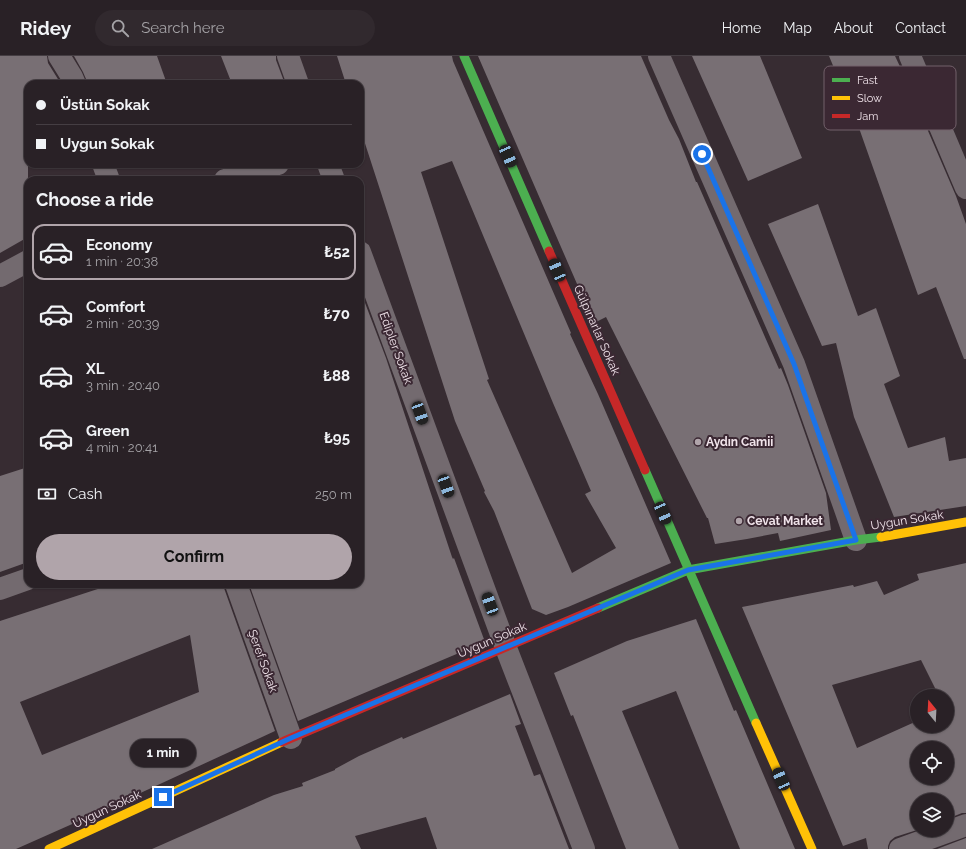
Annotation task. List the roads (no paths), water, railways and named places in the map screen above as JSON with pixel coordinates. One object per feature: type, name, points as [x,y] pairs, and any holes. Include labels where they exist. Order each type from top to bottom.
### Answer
[{"type":"street","points":[[59,56],[73,80]]},
{"type":"street","points":[[288,56],[297,80]]},
{"type":"street","name":"Gülpınarlar Sokak","points":[[464,56],[688,570],[812,849]]},
{"type":"street","points":[[659,56],[794,364],[856,540]]},
{"type":"street","points":[[910,56],[914,66]]},
{"type":"street","points":[[941,130],[966,188]]},
{"type":"street","points":[[238,176],[265,168]]},
{"type":"street","points":[[0,276],[24,263]]},
{"type":"street","name":"Edipler Sokak","points":[[364,263],[506,648],[584,849]]},
{"type":"street","name":"Uygun Sokak","points":[[49,849],[291,738],[688,570],[966,522]]},
{"type":"street","points":[[0,589],[24,580]]},
{"type":"street","name":"Şeref Sokak","points":[[237,588],[291,738]]},
{"type":"street","points":[[900,849],[966,824]]},
{"type":"place","name":"Aydın Camii","points":[[698,442]]},
{"type":"place","name":"Cevat Market","points":[[739,521]]}]
